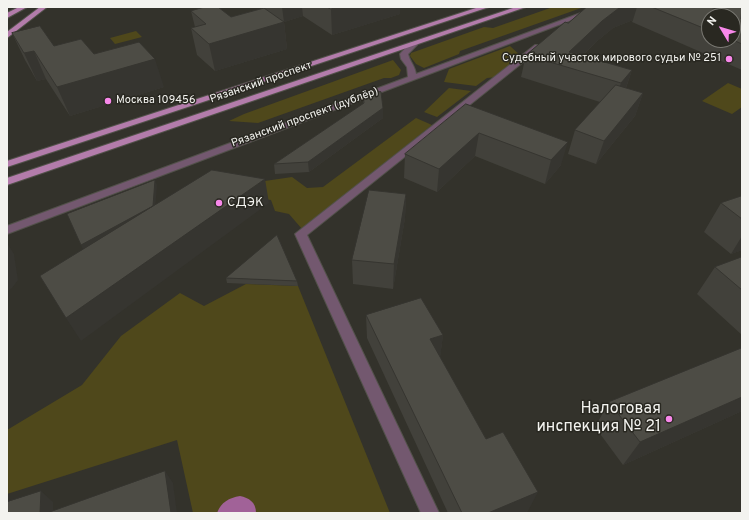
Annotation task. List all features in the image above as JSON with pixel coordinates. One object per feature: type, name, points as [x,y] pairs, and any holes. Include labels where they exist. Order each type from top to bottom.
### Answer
[{"type":"main road","points":[[7,16],[24,7]]},
{"type":"main road","points":[[7,36],[44,7]]},
{"type":"main road","name":"Рязанский проспект","points":[[7,164],[486,7]]},
{"type":"main road","name":"Рязанский проспект","points":[[7,182],[523,7]]},
{"type":"street","name":"Рязанский проспект (дублёр)","points":[[7,230],[603,7]]},
{"type":"street","points":[[430,513],[301,234],[536,48],[581,15]]},
{"type":"street","points":[[517,40],[536,48]]},
{"type":"street","points":[[412,78],[411,67],[405,59],[404,54],[414,44]]},
{"type":"shaded area","points":[[553,7],[584,7],[460,51],[459,54],[424,68],[416,64],[410,56],[411,53],[484,27],[493,28]]},
{"type":"shaded area","points":[[136,31],[142,37],[115,44],[110,38]]},
{"type":"shaded area","points":[[510,46],[521,56],[497,77],[487,78],[476,86],[444,82],[449,69]]},
{"type":"shaded area","points":[[393,60],[401,70],[399,75],[391,78],[384,78],[258,123],[229,121],[244,114]]},
{"type":"shaded area","points":[[728,83],[742,89],[742,107],[732,114],[702,101]]},
{"type":"shaded area","points":[[449,88],[471,91],[437,117],[424,112]]},
{"type":"shaded area","points":[[416,118],[432,125],[302,229],[289,214],[275,211],[271,200],[242,195],[258,182],[292,177],[307,188],[323,187]]},
{"type":"shaded area","points":[[246,284],[298,286],[390,513],[193,513],[177,440],[7,494],[7,430],[82,385],[121,336],[180,293],[204,306]]},
{"type":"shaded area","points":[[240,496],[253,503],[256,513],[217,513],[226,501]]},
{"type":"building","points":[[205,7],[218,7],[231,17],[264,8],[284,22],[209,44],[191,28],[206,24],[191,11]]},
{"type":"building","points":[[327,7],[338,7],[331,9]]},
{"type":"building","points":[[587,7],[622,7],[602,21],[569,52],[632,70],[621,83],[526,55],[565,22],[568,23]]},
{"type":"building","points":[[652,7],[713,8],[701,8],[701,27]]},
{"type":"building","points":[[718,7],[742,7],[741,19],[741,8]]},
{"type":"building","points":[[741,19],[742,19],[741,44]]},
{"type":"building","points":[[40,26],[54,46],[81,39],[94,54],[139,42],[155,59],[57,87],[34,51],[24,53],[12,33]]},
{"type":"building","points":[[616,85],[643,93],[604,141],[575,130]]},
{"type":"building","points":[[381,92],[383,108],[308,162],[274,164],[364,103],[363,93]]},
{"type":"building","points":[[466,104],[568,142],[551,160],[479,133],[439,169],[405,154]]},
{"type":"building","points":[[212,170],[265,179],[66,318],[40,276]]},
{"type":"building","points":[[155,180],[153,206],[81,245],[67,214]]},
{"type":"building","points":[[369,190],[406,194],[394,264],[352,260]]},
{"type":"building","points":[[742,196],[742,219],[721,203]]},
{"type":"building","points":[[277,235],[297,281],[226,278]]},
{"type":"building","points":[[742,257],[742,290],[715,267]]},
{"type":"building","points":[[421,298],[443,335],[430,339],[486,439],[503,432],[538,492],[488,513],[462,513],[366,315]]},
{"type":"building","points":[[742,348],[742,397],[640,442],[609,402]]},
{"type":"building","points":[[165,471],[171,513],[47,513]]},
{"type":"building","points":[[41,491],[40,513],[7,513],[7,502]]},
{"type":"place","name":"Судебный участок мирового судьи № 251","points":[[729,59]]},
{"type":"place","name":"Москва 109456","points":[[108,101]]},
{"type":"place","name":"СДЭК","points":[[219,203]]},
{"type":"place","name":"Налоговая инспекция № 21","points":[[669,419]]}]
